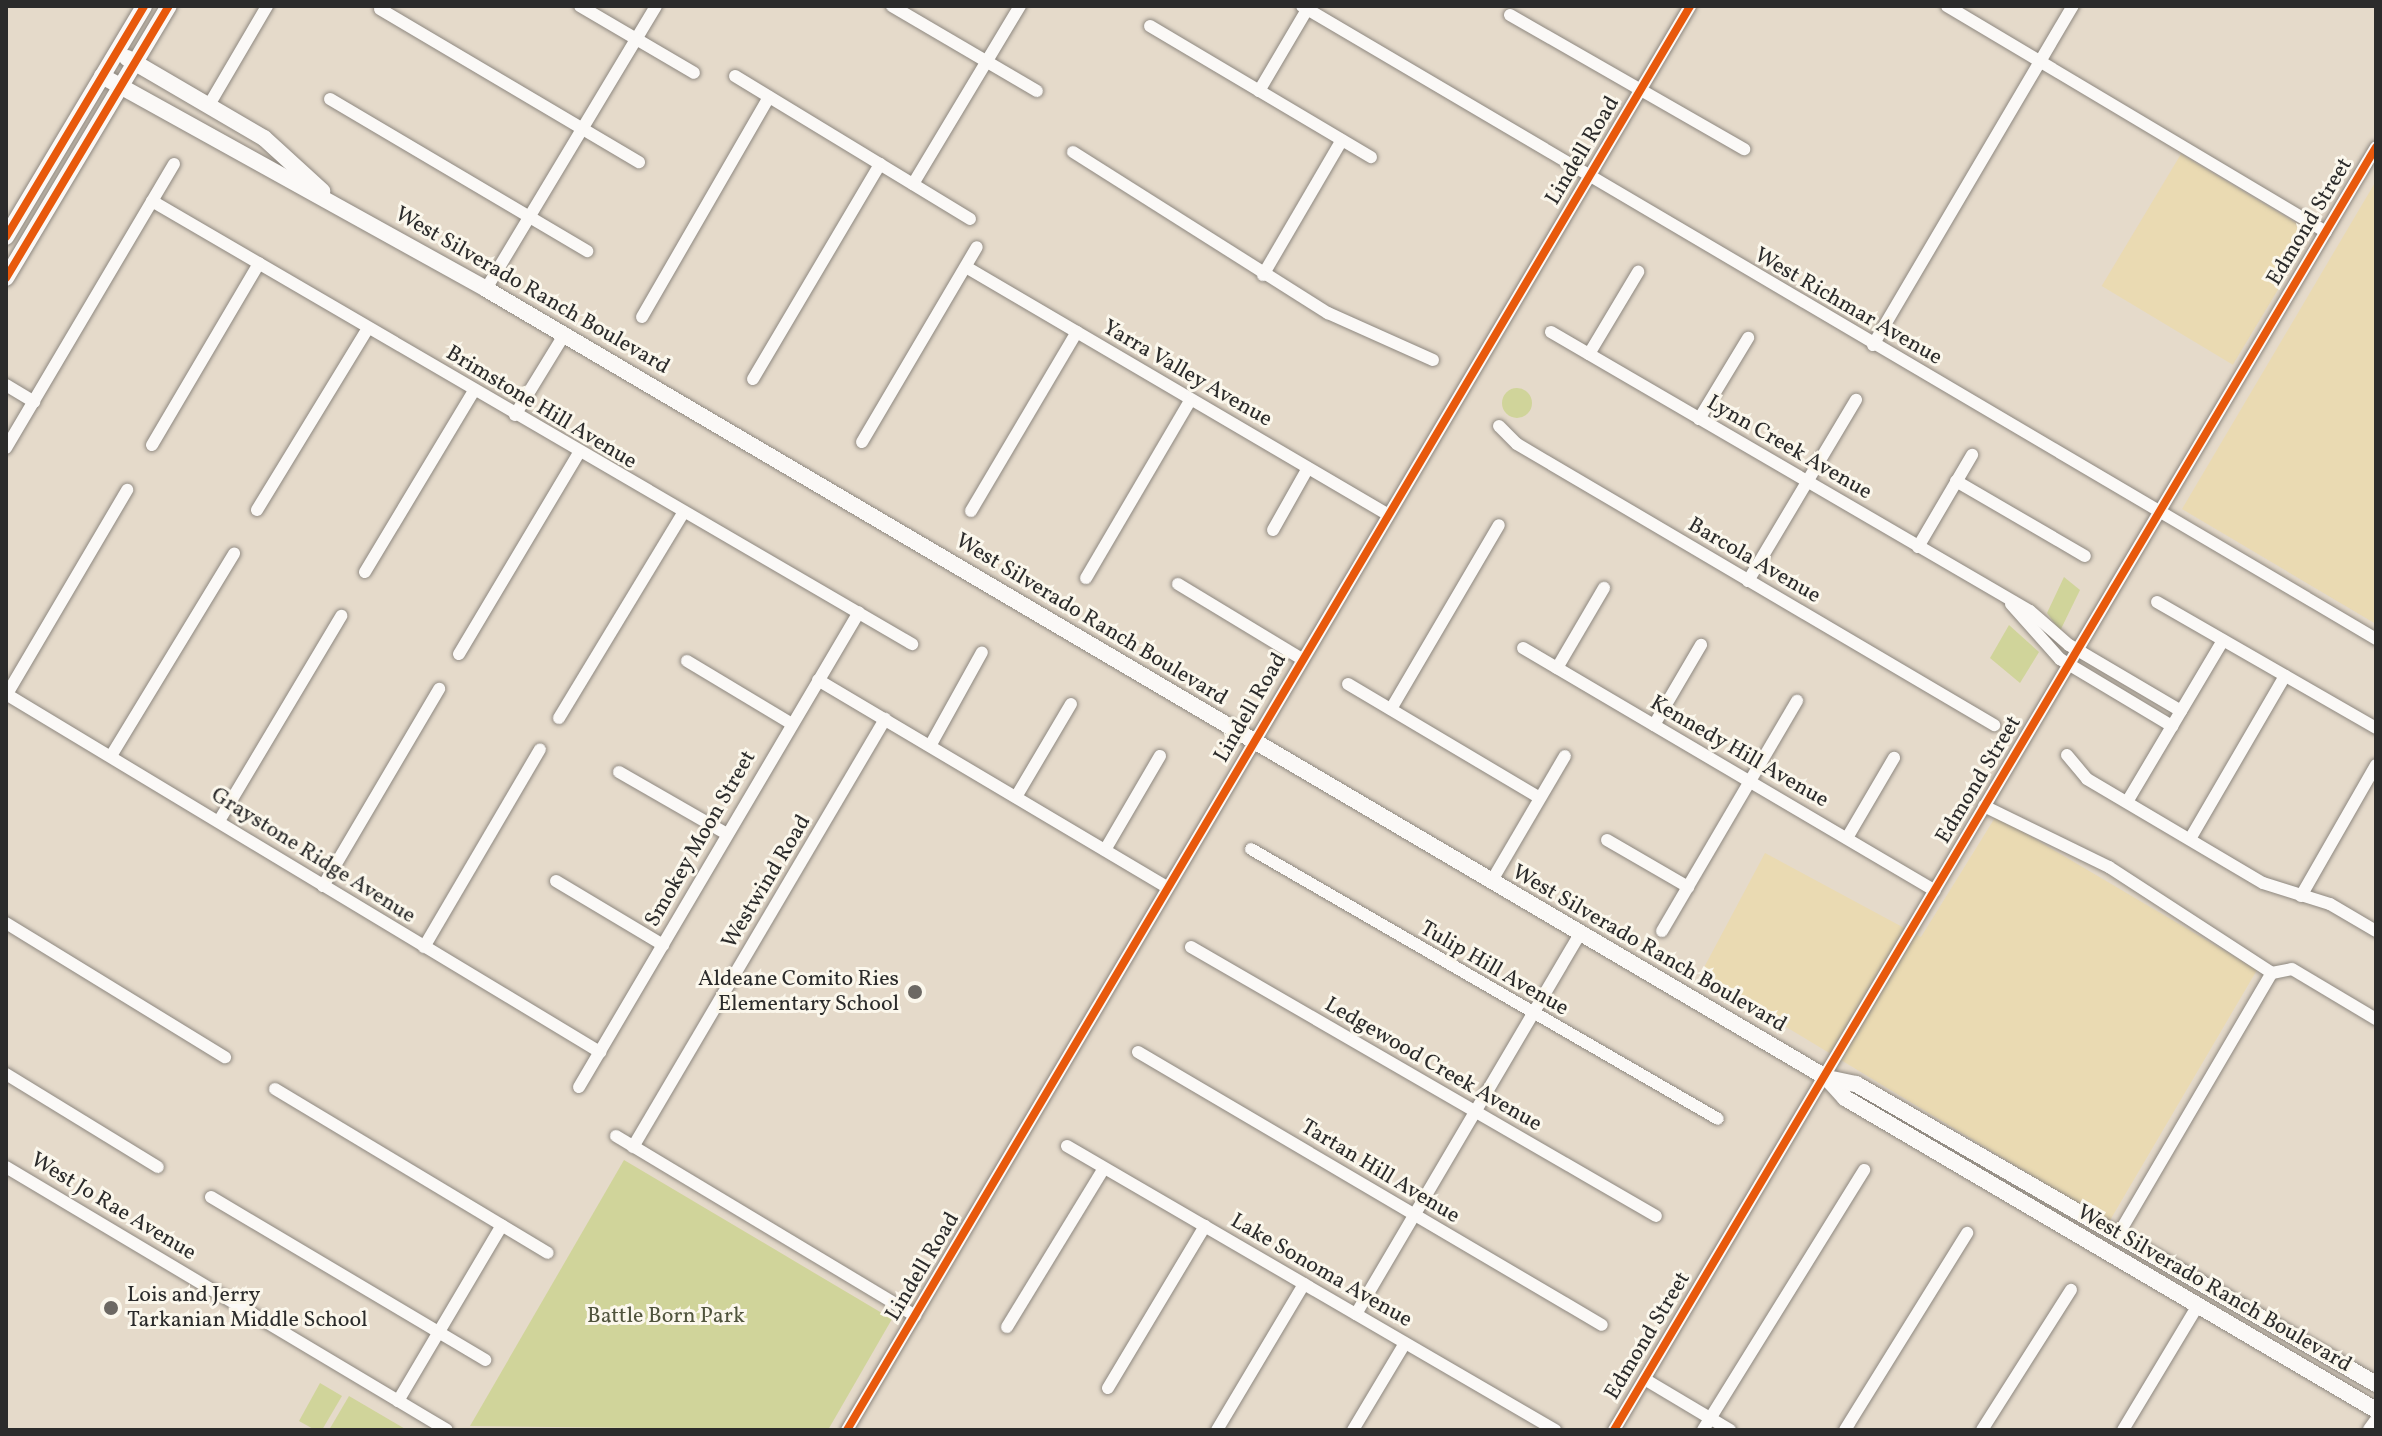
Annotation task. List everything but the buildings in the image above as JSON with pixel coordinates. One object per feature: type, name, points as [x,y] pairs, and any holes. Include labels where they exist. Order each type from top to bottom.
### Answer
[{"type":"main road","points":[[6,237],[144,6]]},
{"type":"main road","points":[[6,278],[169,6]]},
{"type":"main road","name":"West Silverado Ranch Boulevard","points":[[116,52],[264,138],[332,200]]},
{"type":"main road","name":"West Silverado Ranch Boulevard","points":[[102,76],[256,167],[332,200],[486,289],[1827,1078],[1845,1098],[2376,1410]]},
{"type":"main road","name":"West Silverado Ranch Boulevard","points":[[1827,1078],[1856,1084],[2376,1384]]},
{"type":"main road","points":[[2371,1430],[2376,1423]]},
{"type":"street","points":[[209,105],[267,6]]},
{"type":"street","points":[[580,6],[694,73]]},
{"type":"street","points":[[486,289],[656,6]]},
{"type":"street","points":[[892,6],[1037,91]]},
{"type":"street","points":[[913,184],[1020,6]]},
{"type":"street","name":"Lindell Road","points":[[847,1430],[1300,658],[1690,6]]},
{"type":"street","points":[[1947,6],[2326,232]]},
{"type":"street","points":[[1873,345],[2073,6]]},
{"type":"street","points":[[1259,91],[1306,7]]},
{"type":"street","name":"West Richmar Avenue","points":[[1306,7],[1873,345],[2376,639]]},
{"type":"street","points":[[380,9],[639,162]]},
{"type":"street","points":[[1510,15],[1744,149]]},
{"type":"street","points":[[1150,26],[1371,157]]},
{"type":"street","points":[[735,76],[970,219]]},
{"type":"street","points":[[642,317],[769,97]]},
{"type":"street","points":[[330,99],[587,251]]},
{"type":"street","points":[[1263,275],[1342,140]]},
{"type":"street","name":"Edmond Street","points":[[1614,1430],[1827,1078],[1984,806],[2376,147]]},
{"type":"street","points":[[1073,152],[1263,275],[1433,360]]},
{"type":"street","points":[[6,448],[174,164]]},
{"type":"street","points":[[753,379],[880,164]]},
{"type":"street","name":"Brimstone Hill Avenue","points":[[152,201],[682,515],[912,644]]},
{"type":"street","points":[[862,442],[977,247]]},
{"type":"street","points":[[152,445],[259,263]]},
{"type":"street","name":"Yarra Valley Avenue","points":[[966,267],[1388,515]]},
{"type":"street","points":[[1589,354],[1638,272]]},
{"type":"street","points":[[257,510],[368,328]]},
{"type":"street","points":[[971,511],[1077,332]]},
{"type":"street","name":"Lynn Creek Avenue","points":[[1551,332],[2007,599],[2077,650],[2181,711]]},
{"type":"street","points":[[515,415],[564,335]]},
{"type":"street","points":[[1699,419],[1748,338]]},
{"type":"street","points":[[6,385],[34,402]]},
{"type":"street","points":[[365,572],[473,392]]},
{"type":"street","points":[[1748,581],[1856,400]]},
{"type":"street","points":[[1086,578],[1190,401]]},
{"type":"street","name":"Barcola Avenue","points":[[1499,426],[1517,444],[1994,725]]},
{"type":"street","points":[[459,654],[579,453]]},
{"type":"street","points":[[1918,547],[1972,455]]},
{"type":"street","points":[[1273,530],[1308,468]]},
{"type":"street","points":[[1956,481],[2085,556]]},
{"type":"street","points":[[6,694],[127,490]]},
{"type":"street","points":[[559,718],[682,515]]},
{"type":"street","points":[[1391,709],[1499,525]]},
{"type":"street","points":[[111,756],[234,554]]},
{"type":"street","points":[[1178,584],[1300,658]]},
{"type":"street","points":[[1557,668],[1604,588]]},
{"type":"street","name":"Lynn Creek Avenue","points":[[2007,599],[2068,664],[2172,726]]},
{"type":"street","points":[[2157,602],[2376,728]]},
{"type":"street","name":"Smokey Moon Street","points":[[579,1087],[859,612]]},
{"type":"street","points":[[219,821],[341,616]]},
{"type":"street","points":[[2127,802],[2223,640]]},
{"type":"street","points":[[1654,725],[1701,645]]},
{"type":"street","name":"Kennedy Hill Avenue","points":[[1523,648],[1935,891]]},
{"type":"street","points":[[930,746],[982,652]]},
{"type":"street","points":[[687,661],[792,724]]},
{"type":"street","points":[[2190,839],[2285,676]]},
{"type":"street","points":[[818,680],[1167,887]]},
{"type":"street","points":[[1348,684],[1540,798]]},
{"type":"street","points":[[323,886],[439,689]]},
{"type":"street","name":"Graystone Ridge Avenue","points":[[6,694],[600,1052]]},
{"type":"street","points":[[1662,931],[1797,701]]},
{"type":"street","points":[[1016,797],[1071,704]]},
{"type":"street","name":"Westwind Road","points":[[633,1147],[885,719]]},
{"type":"street","points":[[424,947],[540,749]]},
{"type":"street","points":[[2067,755],[2087,779],[2190,839],[2376,931]]},
{"type":"street","points":[[1105,850],[1160,756]]},
{"type":"street","points":[[1491,882],[1565,756]]},
{"type":"street","points":[[1847,838],[1894,758]]},
{"type":"street","points":[[2301,896],[2376,765]]},
{"type":"street","points":[[619,772],[727,834]]},
{"type":"street","points":[[1984,806],[2109,867],[2276,970],[2376,1019]]},
{"type":"street","points":[[1607,840],[1688,887]]},
{"type":"street","name":"Tulip Hill Avenue","points":[[1251,849],[1532,1015],[1718,1119]]},
{"type":"street","points":[[556,881],[663,945]]},
{"type":"street","points":[[6,923],[225,1057]]},
{"type":"street","points":[[1356,1314],[1580,934]]},
{"type":"street","name":"Ledgewood Creek Avenue","points":[[1191,947],[1656,1216]]},
{"type":"street","points":[[2118,1235],[2276,970]]},
{"type":"street","name":"Tartan Hill Avenue","points":[[1138,1052],[1602,1325]]},
{"type":"street","points":[[6,1074],[158,1167]]},
{"type":"street","points":[[275,1089],[548,1253]]},
{"type":"street","points":[[616,1136],[915,1316]]},
{"type":"street","name":"Lake Sonoma Avenue","points":[[1067,1146],[1555,1430]]},
{"type":"street","name":"West Jo Rae Avenue","points":[[6,1167],[447,1430]]},
{"type":"street","points":[[1007,1327],[1104,1168]]},
{"type":"street","points":[[1703,1430],[1864,1170]]},
{"type":"street","points":[[211,1197],[485,1360]]},
{"type":"street","points":[[398,1401],[502,1225]]},
{"type":"street","points":[[1108,1388],[1205,1226]]},
{"type":"street","points":[[1845,1430],[1967,1233]]},
{"type":"street","points":[[1217,1430],[1304,1284]]},
{"type":"street","points":[[1982,1430],[2071,1290]]},
{"type":"street","points":[[2123,1430],[2198,1305]]},
{"type":"street","points":[[1353,1430],[1405,1343]]},
{"type":"street","points":[[1646,1380],[1730,1430]]},
{"type":"green space","points":[[1517,388],[1528,392],[1532,403],[1528,414],[1517,418],[1506,414],[1502,403],[1506,392]]},
{"type":"green space","points":[[2064,577],[2080,590],[2060,631],[2047,613]]},
{"type":"green space","points":[[2009,625],[2039,652],[2020,683],[1990,658]]},
{"type":"green space","name":"Battle Born Park","points":[[624,1160],[892,1319],[828,1430],[470,1426]]},
{"type":"green space","points":[[320,1383],[342,1396],[322,1430],[315,1430],[299,1421]]},
{"type":"green space","points":[[349,1396],[407,1430],[329,1430]]},
{"type":"sand","points":[[2181,154],[2312,233],[2233,365],[2102,286]]},
{"type":"sand","points":[[2376,181],[2376,624],[2182,509]]},
{"type":"sand","points":[[1996,816],[2257,970],[2109,1222],[1700,975],[1765,853],[1921,937]]},
{"type":"cycle path","points":[[6,237],[144,6]]},
{"type":"cycle path","points":[[6,278],[169,6]]},
{"type":"cycle path","points":[[847,1430],[1690,6]]},
{"type":"cycle path","points":[[1614,1430],[2376,147]]},
{"type":"place","name":"Aldeane Comito Ries Elementary School","points":[[915,992]]},
{"type":"place","name":"Lois and Jerry Tarkanian Middle School","points":[[111,1308]]}]
